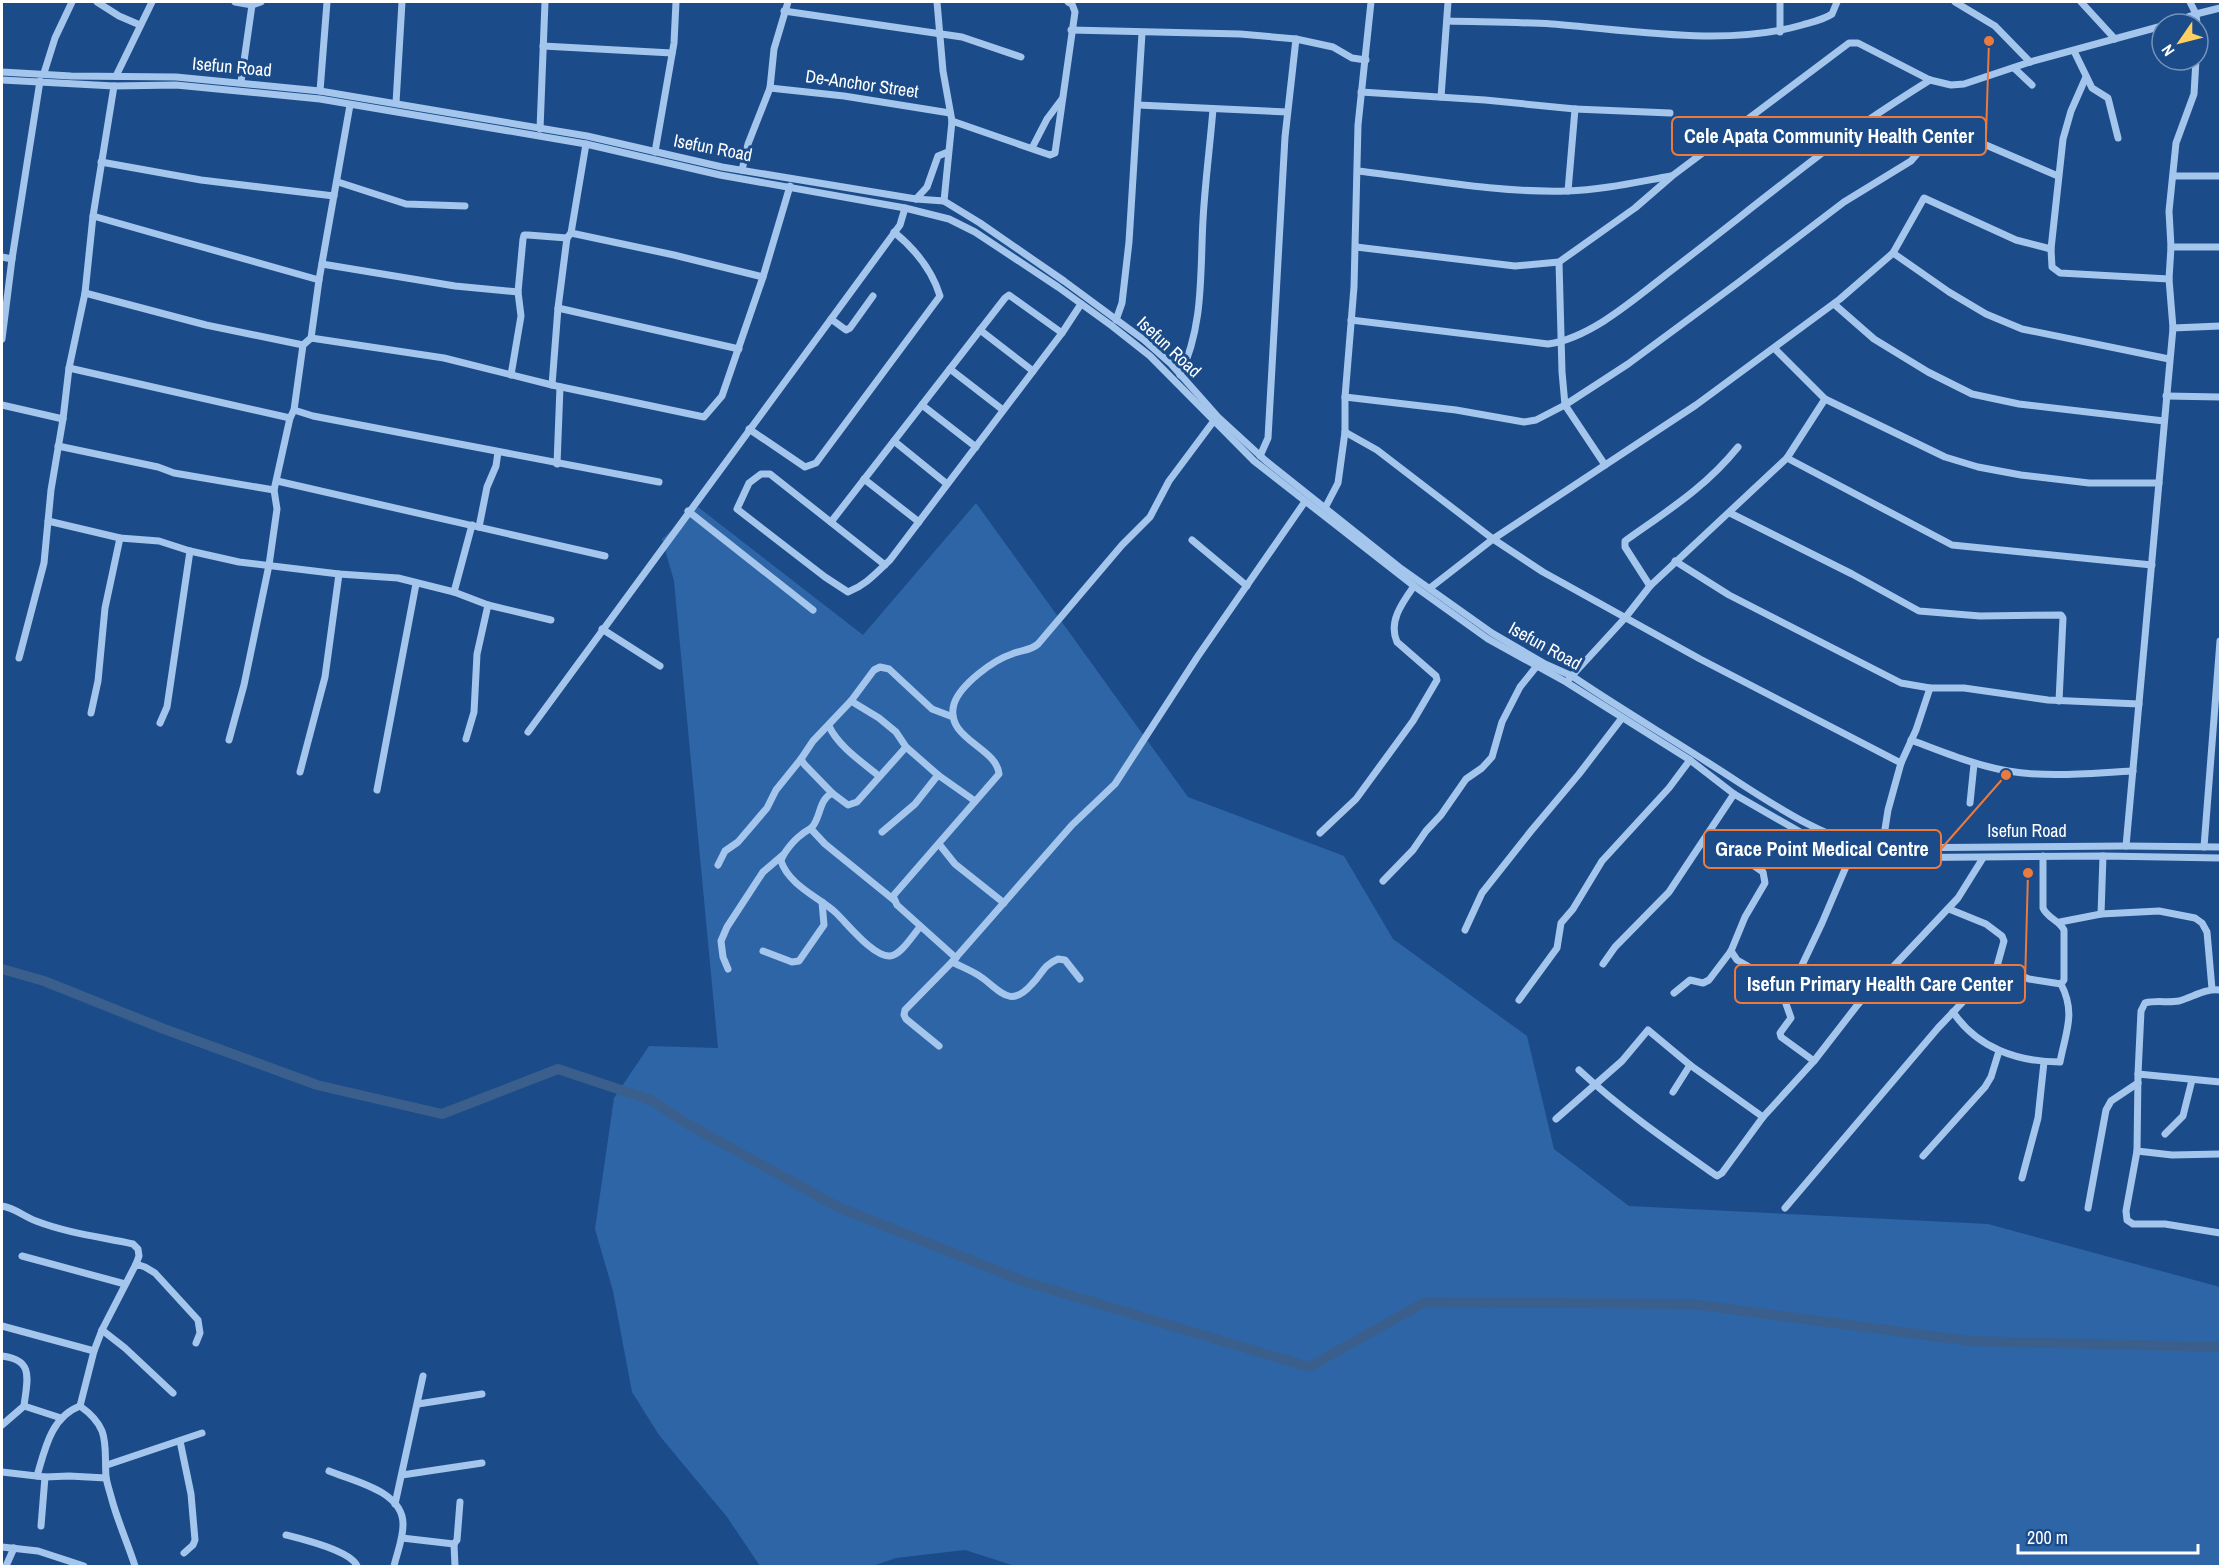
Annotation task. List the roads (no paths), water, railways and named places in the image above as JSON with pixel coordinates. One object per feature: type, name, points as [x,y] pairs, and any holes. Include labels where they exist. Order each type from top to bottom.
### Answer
[{"type":"street","points":[[44,73],[55,38],[72,2]]},
{"type":"street","points":[[97,2],[119,16],[140,25]]},
{"type":"street","points":[[116,76],[152,2]]},
{"type":"street","points":[[235,2],[252,5],[261,2]]},
{"type":"street","points":[[320,91],[327,2]]},
{"type":"street","points":[[396,103],[402,2]]},
{"type":"street","points":[[540,129],[545,2]]},
{"type":"street","points":[[655,152],[672,53],[676,2]]},
{"type":"street","points":[[742,170],[748,144],[770,88],[774,49],[788,2]]},
{"type":"street","points":[[937,2],[952,122],[944,201]]},
{"type":"street","points":[[952,122],[1050,155],[1055,153],[1075,12],[1072,4],[1068,2]]},
{"type":"street","points":[[1325,508],[1338,483],[1345,432],[1345,397],[1356,248],[1358,125],[1371,2]]},
{"type":"street","points":[[1441,98],[1448,2]]},
{"type":"street","points":[[1780,2],[1780,32]]},
{"type":"street","points":[[1447,21],[1551,24],[1663,33],[1729,35],[1780,32],[1828,17],[1834,11],[1837,2]]},
{"type":"street","points":[[1955,2],[1995,26],[2030,62]]},
{"type":"street","points":[[2081,2],[2115,39]]},
{"type":"street","points":[[241,82],[252,5]]},
{"type":"street","points":[[2204,12],[2220,8]]},
{"type":"street","points":[[784,11],[962,37],[1021,57]]},
{"type":"street","points":[[1356,248],[1515,266],[1559,262],[1635,208],[1672,176],[1850,44],[1858,43],[1930,80],[1951,85],[1964,84],[2030,62],[2150,29]]},
{"type":"street","points":[[1071,30],[1240,34],[1296,39],[1333,47],[1352,58],[1366,60]]},
{"type":"street","points":[[1116,320],[1122,303],[1129,242],[1142,33]]},
{"type":"street","points":[[1260,456],[1268,432],[1287,112],[1296,39]]},
{"type":"street","points":[[543,46],[672,53]]},
{"type":"street","points":[[2074,51],[2085,77],[2095,91],[2108,98],[2118,138]]},
{"type":"street","points":[[2014,68],[2032,85]]},
{"type":"street","name":"Isefun Road","points":[[2,72],[71,76],[177,77],[320,91],[587,136],[742,170],[916,199],[944,201],[1028,255],[1144,340],[1218,417],[1260,456],[1325,508],[1492,633],[1832,836],[1882,848],[2126,846],[2220,848]]},
{"type":"street","points":[[2126,846],[2173,328],[2169,279],[2171,247],[2169,211],[2176,143],[2194,94],[2195,72]]},
{"type":"street","points":[[2085,77],[2063,139],[2051,249],[2052,267],[2060,273],[2169,279]]},
{"type":"street","name":"Isefun Road","points":[[2,80],[114,86],[176,85],[320,99],[586,144],[720,175],[905,208],[949,219],[975,232],[1081,304],[1150,356],[1254,461],[1304,503],[1414,586],[1488,639],[1536,667],[1569,679],[1622,718],[1690,760],[1734,794],[1821,844],[1851,855],[1868,858],[2043,856],[2220,858]]},
{"type":"street","points":[[1351,320],[1548,344],[1562,342],[1599,323],[1637,296],[1816,158],[1887,106],[1930,80]]},
{"type":"street","points":[[2,339],[40,81]]},
{"type":"street","points":[[19,658],[44,563],[69,368],[85,293],[93,216],[114,86]]},
{"type":"street","name":"De-Anchor Street","points":[[770,88],[844,96],[950,113]]},
{"type":"street","points":[[1361,92],[1670,114]]},
{"type":"street","points":[[1032,148],[1047,119],[1062,99]]},
{"type":"street","points":[[229,740],[244,685],[269,565],[277,509],[274,490],[290,418],[294,410],[303,345],[311,338],[318,280],[338,182],[350,105]]},
{"type":"street","points":[[1138,105],[1287,112]]},
{"type":"street","points":[[1180,375],[1191,349],[1202,282],[1203,220],[1213,109]]},
{"type":"street","points":[[1568,191],[1575,109]]},
{"type":"street","points":[[1345,397],[1456,410],[1524,422],[1536,420],[1565,405],[1628,364],[1719,298],[1844,202],[1911,161],[1935,133],[1952,130],[2058,176]]},
{"type":"street","points":[[552,385],[558,308],[586,144]]},
{"type":"street","points":[[916,199],[927,188],[938,156],[948,152]]},
{"type":"street","points":[[101,162],[201,180],[334,196]]},
{"type":"street","points":[[1358,171],[1525,190],[1568,191],[1604,188],[1672,176]]},
{"type":"street","points":[[2173,176],[2220,176]]},
{"type":"street","points":[[338,182],[397,202],[465,206]]},
{"type":"street","points":[[311,338],[444,358],[560,387],[704,417],[722,396],[763,277],[790,186]]},
{"type":"street","points":[[1430,588],[1493,539],[1696,405],[1834,304],[1893,253],[1924,198],[2016,240],[2051,249]]},
{"type":"street","points":[[528,732],[900,225],[905,208]]},
{"type":"street","points":[[93,216],[318,280]]},
{"type":"street","points":[[749,429],[805,467],[816,463],[894,359],[940,296],[934,278],[914,251],[894,232]]},
{"type":"street","points":[[511,375],[521,316],[518,292],[524,235],[569,235],[674,255],[763,277]]},
{"type":"street","points":[[2171,247],[2220,247]]},
{"type":"street","points":[[1893,253],[1949,292],[1986,314],[2022,329],[2169,359]]},
{"type":"street","points":[[2,257],[12,259]]},
{"type":"street","points":[[1559,262],[1565,405],[1605,465]]},
{"type":"street","points":[[322,264],[455,286],[518,292]]},
{"type":"street","points":[[85,293],[206,325],[303,345]]},
{"type":"street","points":[[831,522],[1009,295],[1062,333]]},
{"type":"street","points":[[831,319],[846,330],[850,328],[873,296]]},
{"type":"street","points":[[885,565],[770,474],[761,474],[750,483],[737,509],[848,592],[865,585],[885,565],[919,522],[1062,333],[1081,304]]},
{"type":"street","points":[[1834,304],[1874,339],[1928,372],[1972,393],[2019,404],[2164,421]]},
{"type":"street","points":[[558,308],[739,349]]},
{"type":"street","points":[[2173,328],[2220,326]]},
{"type":"street","points":[[980,330],[1033,371]]},
{"type":"street","points":[[1775,349],[1825,399],[1945,457],[1977,467],[2089,483],[2159,483]]},
{"type":"street","points":[[69,368],[290,418]]},
{"type":"street","points":[[950,369],[1003,410]]},
{"type":"street","points":[[557,464],[560,387]]},
{"type":"street","points":[[2166,396],[2220,397]]},
{"type":"street","points":[[1569,679],[1650,586],[1787,458],[1825,399]]},
{"type":"street","points":[[2,405],[63,420]]},
{"type":"street","points":[[922,405],[976,447]]},
{"type":"street","points":[[294,410],[324,418],[557,464],[659,482]]},
{"type":"street","points":[[894,900],[893,896],[896,891],[999,774],[999,769],[959,730],[953,717],[957,696],[984,669],[1005,656],[1027,650],[1038,644],[1122,545],[1150,517],[1169,481],[1213,422]]},
{"type":"street","points":[[1345,432],[1377,450],[1493,539],[1543,572],[1624,618],[1901,763]]},
{"type":"street","points":[[894,441],[947,484]]},
{"type":"street","points":[[58,446],[158,467],[174,473],[274,490]]},
{"type":"street","points":[[1650,586],[1625,547],[1625,541],[1700,488],[1738,447]]},
{"type":"street","points":[[454,592],[487,487],[496,466],[498,452]]},
{"type":"street","points":[[1787,458],[1952,545],[2152,565]]},
{"type":"street","points":[[864,479],[919,522]]},
{"type":"street","points":[[277,481],[605,556]]},
{"type":"street","points":[[939,1046],[906,1019],[905,1010],[954,960],[1072,825],[1115,784],[1191,666],[1304,503]]},
{"type":"street","points":[[688,511],[813,610]]},
{"type":"street","points":[[1730,513],[1852,574],[1919,611],[1980,616],[2061,615],[2063,618],[2059,700]]},
{"type":"street","points":[[48,521],[120,538],[133,537],[159,541],[190,551],[239,562],[339,574],[398,578],[454,592],[488,605],[551,620]]},
{"type":"street","points":[[91,713],[98,681],[105,608],[120,538]]},
{"type":"street","points":[[1192,540],[1247,586]]},
{"type":"street","points":[[160,723],[167,707],[190,551]]},
{"type":"street","points":[[1675,561],[1729,595],[1900,683],[1930,688],[1964,688],[2059,700],[2139,704]]},
{"type":"street","points":[[300,772],[325,677],[339,574]]},
{"type":"street","points":[[377,790],[416,584]]},
{"type":"street","points":[[1320,833],[1356,800],[1413,721],[1437,680],[1436,676],[1397,642],[1395,637],[1398,609],[1414,586]]},
{"type":"street","points":[[466,739],[474,712],[477,654],[488,605]]},
{"type":"street","points":[[602,629],[660,666]]},
{"type":"street","points":[[2204,847],[2220,640]]},
{"type":"street","points":[[718,865],[725,851],[738,842],[766,808],[776,790],[813,741],[851,701],[869,676],[880,667],[889,669],[903,680],[932,709],[953,717]]},
{"type":"street","points":[[1383,881],[1442,815],[1466,778],[1482,768],[1492,757],[1502,722],[1520,687],[1536,667]]},
{"type":"street","points":[[1882,848],[1888,810],[1901,763],[1919,723],[1930,688]]},
{"type":"street","points":[[851,701],[861,705],[888,725],[906,747],[938,775],[975,801]]},
{"type":"street","points":[[1465,930],[1482,893],[1622,718]]},
{"type":"street","points":[[829,726],[832,733],[879,776]]},
{"type":"street","points":[[1911,740],[1974,764],[2008,771],[2046,775],[2133,771]]},
{"type":"street","points":[[801,759],[832,793],[848,805],[852,805],[861,799],[906,747]]},
{"type":"street","points":[[1519,1000],[1557,948],[1561,923],[1573,909],[1602,861],[1669,788],[1690,760]]},
{"type":"street","points":[[1970,803],[1974,764]]},
{"type":"street","points":[[882,832],[915,804],[938,775]]},
{"type":"street","points":[[728,969],[723,957],[721,941],[727,927],[763,872],[783,855],[799,836],[811,828],[821,804],[832,793]]},
{"type":"street","points":[[1603,964],[1615,947],[1669,892],[1734,794]]},
{"type":"street","points":[[811,828],[825,844],[894,900],[954,960],[980,976],[1004,996],[1010,997],[1023,992],[1033,983],[1042,968],[1058,959],[1065,960],[1080,979]]},
{"type":"street","points":[[1674,993],[1690,980],[1703,983],[1708,980],[1731,951],[1745,917],[1765,883],[1765,875],[1707,834]]},
{"type":"street","points":[[939,844],[954,864],[1004,903]]},
{"type":"street","points":[[783,855],[781,861],[783,867],[791,876],[835,912],[867,944],[883,955],[891,956],[898,952],[920,927]]},
{"type":"street","points":[[1814,1061],[1781,1037],[1780,1033],[1791,1018],[1785,1001],[1851,855]]},
{"type":"street","points":[[2043,856],[2043,908],[2049,917],[2060,922],[2101,914],[2159,911],[2195,918],[2202,923],[2207,932],[2216,989],[2177,1001],[2145,1003],[2141,1011],[2138,1151],[2126,1211],[2127,1220],[2133,1224],[2174,1225],[2220,1233]]},
{"type":"street","points":[[2101,914],[2103,856]]},
{"type":"street","points":[[1579,1070],[1596,1086],[1717,1176],[1722,1173],[1763,1117],[1814,1061],[1859,1003],[1958,898],[1983,858]]},
{"type":"street","points":[[1958,898],[1959,912]]},
{"type":"street","points":[[763,951],[792,962],[800,961],[824,925],[822,902]]},
{"type":"street","points":[[1785,1208],[1953,1012],[1997,966],[2004,941],[2002,936],[1986,924],[1948,909]]},
{"type":"street","points":[[2060,922],[2065,934],[2064,980],[2061,984]]},
{"type":"street","points":[[1731,951],[1737,960],[1758,972],[1787,997]]},
{"type":"street","points":[[1997,966],[2029,979],[2061,984]]},
{"type":"street","points":[[1801,968],[1828,987],[1859,1003]]},
{"type":"street","points":[[1953,1012],[1962,1026],[1974,1037],[1999,1051],[2044,1062],[2060,1062],[2070,1010],[2061,984]]},
{"type":"street","points":[[1556,1119],[1622,1061],[1648,1030],[1690,1065],[1763,1117]]},
{"type":"street","points":[[1923,1156],[1985,1087],[1991,1077],[1999,1051]]},
{"type":"street","points":[[2022,1178],[2038,1118],[2044,1062]]},
{"type":"street","points":[[1673,1092],[1690,1065]]},
{"type":"street","points":[[2138,1074],[2220,1082]]},
{"type":"street","points":[[2165,1134],[2183,1116],[2192,1080]]},
{"type":"street","points":[[2088,1208],[2106,1110],[2111,1101],[2138,1083]]},
{"type":"street","points":[[2138,1151],[2172,1155],[2220,1154]]},
{"type":"street","points":[[2,1206],[11,1207],[34,1221],[86,1235],[133,1244],[138,1249],[136,1264],[102,1330],[94,1351],[80,1406],[61,1418],[47,1443],[37,1476]]},
{"type":"street","points":[[22,1256],[125,1284]]},
{"type":"street","points":[[136,1264],[155,1273],[198,1320],[200,1333],[196,1342]]},
{"type":"street","points":[[2,1326],[94,1351]]},
{"type":"street","points":[[102,1330],[125,1348],[173,1393]]},
{"type":"street","points":[[2,1356],[17,1359],[25,1366],[27,1373],[24,1406],[2,1425]]},
{"type":"street","points":[[395,1503],[423,1376]]},
{"type":"street","points":[[418,1404],[482,1394]]},
{"type":"street","points":[[24,1406],[61,1418]]},
{"type":"street","points":[[80,1406],[95,1419],[105,1437],[106,1478],[135,1566]]},
{"type":"street","points":[[107,1465],[202,1433]]},
{"type":"street","points":[[180,1441],[191,1494],[195,1540],[193,1545],[183,1552]]},
{"type":"street","points":[[402,1475],[482,1463]]},
{"type":"street","points":[[329,1471],[380,1492],[395,1503],[402,1518],[402,1538],[394,1566]]},
{"type":"street","points":[[2,1472],[45,1477],[106,1478]]},
{"type":"street","points":[[41,1526],[45,1477]]},
{"type":"street","points":[[455,1566],[454,1544],[457,1540],[460,1502]]},
{"type":"street","points":[[286,1535],[318,1544],[353,1560],[357,1566]]},
{"type":"street","points":[[402,1538],[454,1544]]},
{"type":"street","points":[[2,1547],[38,1551],[84,1566]]},
{"type":"street","points":[[6,1566],[14,1548]]},
{"type":"waterway","points":[[2,969],[44,981],[164,1029],[317,1085],[442,1114],[558,1069],[651,1100],[686,1123],[838,1207],[1023,1281],[1309,1367],[1425,1302],[1692,1304],[1970,1341],[2220,1347]]},
{"type":"place","name":"Cele Apata Community Health Center","points":[[1989,41]]},
{"type":"place","name":"Grace Point Medical Centre","points":[[2006,775]]},
{"type":"place","name":"Isefun Primary Health Care Center","points":[[2028,873]]}]
